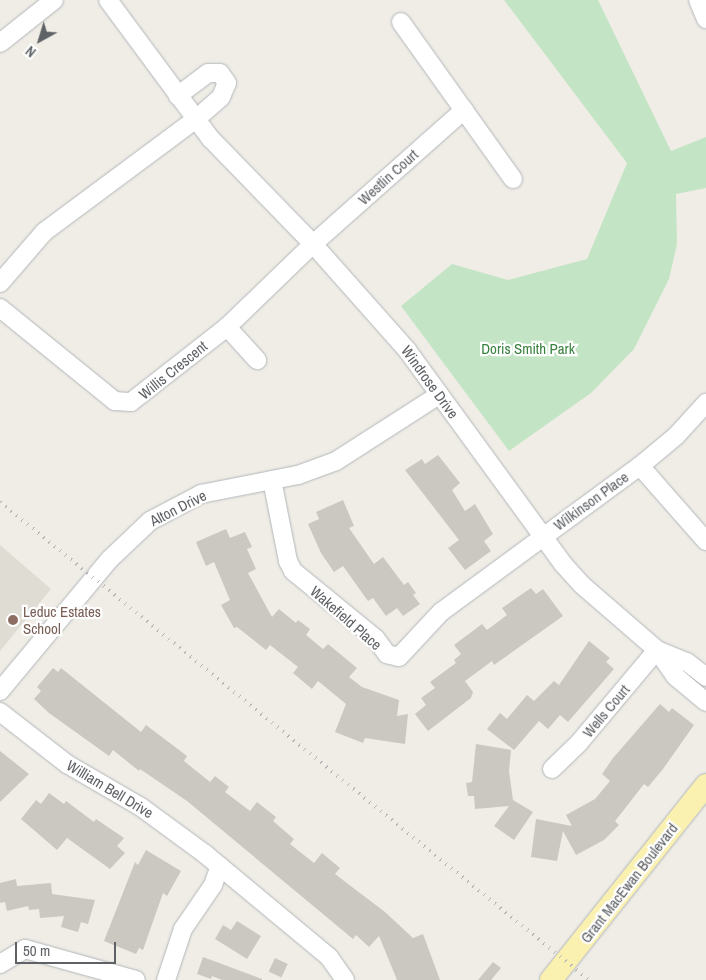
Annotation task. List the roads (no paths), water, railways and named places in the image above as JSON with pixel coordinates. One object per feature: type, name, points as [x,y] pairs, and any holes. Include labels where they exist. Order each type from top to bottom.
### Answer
[{"type":"main road","name":"Grant MacEwan Boulevard","points":[[551,980],[706,785]]},
{"type":"street","points":[[0,43],[54,0]]},
{"type":"street","name":"Windrose Drive","points":[[108,0],[178,96],[226,155],[313,244],[381,318],[542,536],[582,585],[657,650],[674,676],[706,702]]},
{"type":"street","points":[[698,0],[706,18]]},
{"type":"street","points":[[400,22],[513,180]]},
{"type":"street","points":[[0,282],[44,232],[196,119],[226,90],[224,77],[214,71],[208,72],[178,96]]},
{"type":"street","name":"Westlin Court","points":[[313,244],[464,110]]},
{"type":"street","name":"Willis Crescent","points":[[0,308],[115,401],[123,403],[138,398],[227,327],[313,244]]},
{"type":"street","points":[[227,327],[257,360]]},
{"type":"street","name":"Alton Drive","points":[[0,691],[110,559],[150,521],[201,494],[272,480],[336,461],[439,395]]},
{"type":"street","name":"Wilkinson Place","points":[[542,536],[640,466],[676,436],[706,403]]},
{"type":"street","name":"Wilkinson Place","points":[[640,466],[706,541]]},
{"type":"street","name":"Wakefield Place","points":[[272,480],[288,561],[293,571],[394,657],[399,657],[441,612],[542,536]]},
{"type":"street","name":"Windrose Drive","points":[[657,650],[687,662],[706,677]]},
{"type":"street","name":"Wells Court","points":[[552,769],[578,744],[657,650]]},
{"type":"street","name":"William Bell Drive","points":[[0,712],[67,764],[160,820],[220,866],[329,957],[345,980]]},
{"type":"street","points":[[166,980],[183,929],[213,884],[220,866]]},
{"type":"street","points":[[0,964],[25,949],[136,980]]},
{"type":"railway","points":[[0,502],[589,980]]},
{"type":"place","name":"Leduc Estates School","points":[[13,620]]},
{"type":"park label","name":"Doris Smith Park","points":[[528,349]]}]
